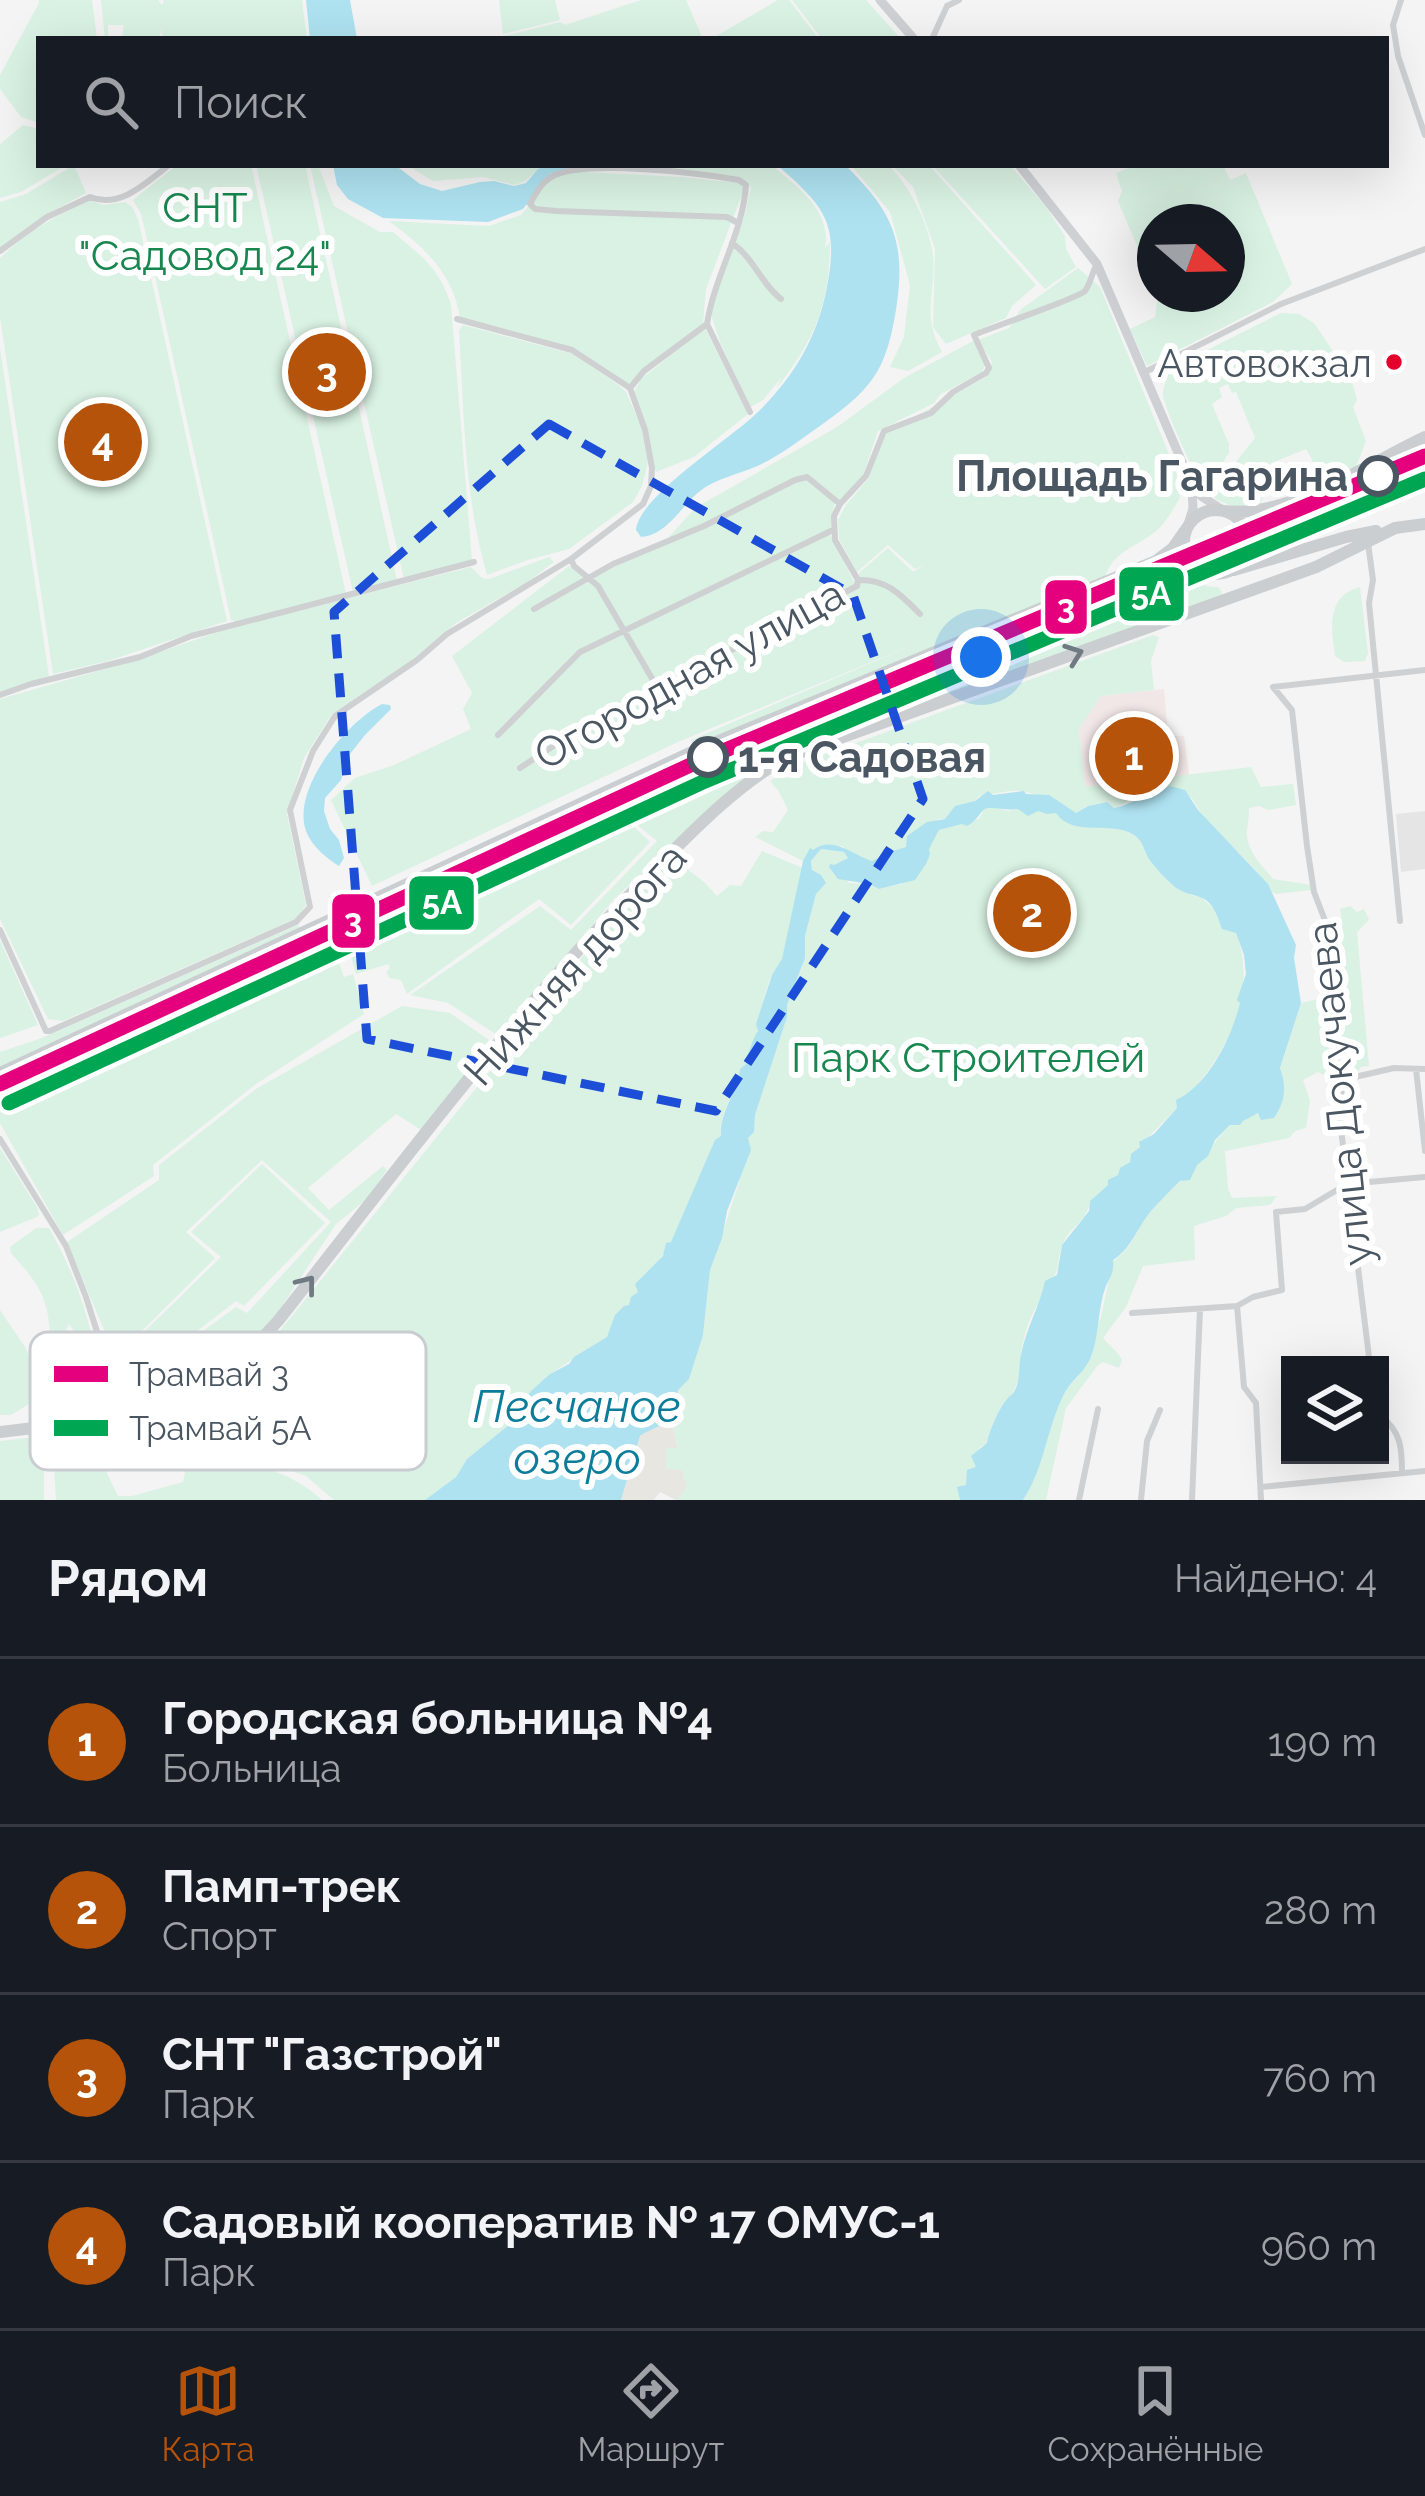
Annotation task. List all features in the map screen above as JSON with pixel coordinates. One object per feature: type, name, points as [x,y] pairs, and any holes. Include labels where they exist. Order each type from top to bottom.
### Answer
[{"type":"main road","points":[[880,0],[911,36]]},
{"type":"main road","points":[[1021,168],[1097,263],[1191,483],[1201,496],[1245,527],[1248,541],[1238,597]]},
{"type":"main road","points":[[0,1072],[692,752],[1156,561],[1203,513],[1273,508],[1423,439]]},
{"type":"main road","points":[[1191,483],[1193,508],[1184,543],[1189,558],[1223,580],[1238,597]]},
{"type":"main road","points":[[1210,573],[1346,537],[1425,524]]},
{"type":"main road","name":"Нижняя дорога","points":[[267,1332],[514,1025],[606,919],[761,772],[787,757],[1316,567],[1395,528]]},
{"type":"main road","name":"Нижняя дорога","points":[[0,1432],[30,1428]]},
{"type":"street","points":[[933,36],[947,6],[959,0]]},
{"type":"street","points":[[1401,0],[1393,25],[1398,56],[1425,135]]},
{"type":"street","points":[[0,251],[61,210],[89,196],[100,201],[127,195],[165,168]]},
{"type":"street","points":[[738,223],[727,217],[535,209],[530,204],[537,190],[558,173],[610,168],[739,180],[746,185],[738,223],[713,293],[707,324],[750,412]]},
{"type":"street","points":[[731,243],[750,258],[771,292],[781,299]]},
{"type":"street","points":[[1144,372],[1281,304],[1425,249]]},
{"type":"street","points":[[920,614],[894,588],[857,580],[835,540],[840,504],[866,476],[884,431],[932,413],[953,392],[986,373],[989,368],[974,335],[1081,296],[1097,263]]},
{"type":"street","points":[[0,930],[50,1031],[296,922],[310,908],[290,810],[313,751],[335,716],[447,634],[571,560],[643,503],[652,468],[630,388],[572,350],[457,320]]},
{"type":"street","points":[[630,388],[644,371],[707,324]]},
{"type":"street","points":[[534,609],[613,564],[807,476],[840,504]]},
{"type":"street","points":[[498,735],[580,652],[833,530]]},
{"type":"street","points":[[1368,541],[1375,675],[1400,921]]},
{"type":"street","points":[[571,560],[598,586],[657,687]]},
{"type":"street","points":[[0,695],[140,656],[191,636],[474,562]]},
{"type":"street","name":"Огородная улица","points":[[520,768],[589,723],[856,586],[857,580]]},
{"type":"street","points":[[1375,675],[1425,670]]},
{"type":"street","name":"улица Докучаева","points":[[1369,1356],[1347,1184],[1339,1101],[1345,1079],[1335,1031],[1326,923],[1314,892],[1292,710],[1274,687],[1375,675]]},
{"type":"street","points":[[1345,1079],[1394,1068],[1420,1069],[1425,1151]]},
{"type":"street","points":[[0,1139],[66,1246],[97,1332]]},
{"type":"street","points":[[1132,1313],[1237,1306],[1252,1297],[1282,1291],[1276,1212],[1305,1209],[1347,1184],[1425,1177]]},
{"type":"street","points":[[1237,1306],[1244,1387],[1256,1403],[1261,1500]]},
{"type":"street","points":[[1192,1500],[1200,1309]]},
{"type":"street","points":[[1079,1500],[1098,1409]]},
{"type":"street","points":[[1141,1500],[1148,1441],[1160,1410]]},
{"type":"street","points":[[1389,1423],[1400,1438],[1402,1473]]},
{"type":"street","points":[[1261,1487],[1425,1471]]},
{"type":"highlighted area","points":[[549,424],[853,595],[923,799],[716,1111],[367,1039],[334,612]]},
{"type":"shaded area","points":[[1164,689],[1168,736],[1184,736],[1189,775],[1085,787],[1079,729],[1101,696]]},
{"type":"shaded area","points":[[1425,811],[1425,869],[1401,872],[1396,814]]},
{"type":"green space","points":[[92,0],[97,36],[36,36],[36,122],[21,117],[0,89],[0,75],[39,3]]},
{"type":"green space","points":[[101,0],[158,0],[162,5],[164,0],[302,0],[307,36],[162,36],[162,29],[160,36],[122,36],[124,25],[108,25],[105,36]]},
{"type":"green space","points":[[499,0],[555,0],[560,20],[503,34]]},
{"type":"green space","points":[[641,0],[686,0],[702,36],[504,36],[560,22],[565,25]]},
{"type":"green space","points":[[778,0],[789,0],[817,36],[716,36]]},
{"type":"green space","points":[[792,0],[866,0],[898,36],[820,36]]},
{"type":"green space","points":[[23,125],[36,128],[36,168],[61,168],[21,192],[0,198],[0,144]]},
{"type":"green space","points":[[69,168],[75,168],[86,193],[0,248],[0,202],[26,194]]},
{"type":"green space","name":"СНТ \"Садовод 24\"","points":[[173,168],[252,168],[346,594],[231,620],[145,231],[133,200]]},
{"type":"green space","points":[[257,168],[306,168],[397,580],[353,592]]},
{"type":"green space","points":[[311,168],[319,168],[334,206],[380,232],[393,232],[428,263],[451,304],[472,561],[404,579]]},
{"type":"green space","points":[[412,168],[540,168],[515,185],[483,177],[433,181]]},
{"type":"green space","points":[[576,168],[601,168],[582,172],[740,183],[744,189],[706,289],[703,323],[630,385],[574,348],[460,318],[444,274],[389,221],[489,226],[521,215],[552,178]]},
{"type":"green space","points":[[659,168],[775,168],[810,200],[823,222],[825,248],[830,242],[827,284],[817,321],[776,389],[782,377],[763,400],[750,407],[720,342],[712,298],[744,218],[751,187],[742,179]]},
{"type":"green space","points":[[853,168],[892,168],[916,204],[929,237],[932,324],[942,352],[908,371],[890,367],[904,337],[910,285],[890,212]]},
{"type":"green space","points":[[895,168],[932,168],[1036,285],[1012,306],[1006,318],[946,344],[933,327],[935,249],[913,187]]},
{"type":"green space","points":[[935,168],[1013,168],[1065,236],[1076,267],[1045,289]]},
{"type":"green space","points":[[1128,168],[1224,168],[1230,180],[1246,173],[1292,284],[1273,302],[1147,366],[1130,329],[1155,317],[1156,312],[1245,312],[1245,204],[1137,204],[1137,246],[1118,201],[1122,191],[1116,173]]},
{"type":"green space","points":[[89,200],[103,205],[125,202],[138,219],[227,621],[53,674],[0,317],[0,258],[42,225]]},
{"type":"green space","points":[[1078,268],[1100,287],[1176,471],[1180,498],[1160,528],[1119,556],[1105,578],[694,747],[691,740],[920,642],[678,742],[372,886],[331,800],[355,778],[471,729],[463,709],[472,693],[452,656],[569,566],[586,579],[660,547],[695,508],[837,427],[904,378],[973,341],[987,360],[982,372],[878,431],[862,479],[834,505],[830,534],[854,582],[888,548],[913,572],[923,566],[915,569],[888,545],[857,572],[839,539],[838,520],[869,478],[879,437],[986,377],[992,362],[978,340],[1009,328],[1020,310]]},
{"type":"green space","points":[[1281,313],[1299,314],[1314,323],[1351,378],[1357,400],[1353,407],[1366,441],[1356,467],[1325,483],[1306,449],[1274,462],[1261,502],[1255,509],[1239,509],[1215,499],[1213,490],[1255,438],[1236,392],[1228,384],[1219,388],[1222,397],[1212,404],[1229,453],[1204,477],[1185,452],[1163,389],[1171,368]]},
{"type":"green space","points":[[463,325],[573,354],[617,384],[626,392],[641,426],[648,462],[633,502],[569,549],[487,575],[466,454],[459,330]]},
{"type":"green space","points":[[705,328],[748,414],[694,457],[656,472],[633,394],[641,379]]},
{"type":"green space","points":[[0,348],[49,676],[0,692]]},
{"type":"green space","points":[[549,557],[554,562],[529,581],[456,623],[408,663],[331,715],[304,758],[287,814],[306,905],[297,918],[63,1021],[48,1019],[0,919],[0,699],[233,627],[471,567],[489,579]]},
{"type":"green space","points":[[1185,569],[1204,584],[1218,587],[1220,599],[825,736],[757,768],[614,899],[497,1035],[448,1003],[410,995],[540,906],[571,930],[657,841],[625,815],[570,849],[562,836],[752,747]]},
{"type":"green space","points":[[1360,587],[1368,653],[1365,661],[1344,662],[1335,656],[1333,614],[1341,598]]},
{"type":"green space","points":[[1153,635],[1159,637],[1151,661],[1154,690],[1101,696],[1079,729],[1085,787],[1251,767],[1261,787],[1293,784],[1296,805],[1249,808],[1247,838],[1273,879],[1311,885],[1312,890],[1272,892],[1192,798],[1160,788],[1114,808],[1107,802],[1076,813],[1020,791],[979,796],[955,807],[906,847],[872,861],[842,846],[813,850],[803,861],[755,837],[763,831],[773,832],[788,810],[770,781],[790,767]]},
{"type":"green space","name":"Парк Строителей","points":[[990,806],[1056,812],[1072,823],[1126,831],[1140,841],[1167,879],[1214,909],[1222,928],[1236,932],[1243,963],[1242,992],[1223,1047],[1188,1096],[1090,1201],[1066,1237],[1057,1271],[1043,1288],[1027,1329],[1017,1384],[996,1416],[987,1443],[979,1448],[966,1485],[958,1488],[960,1500],[676,1500],[687,1488],[682,1470],[666,1470],[666,1447],[678,1447],[672,1423],[677,1418],[678,1389],[703,1335],[710,1270],[802,968],[816,894],[811,861],[821,849],[844,852],[848,858],[834,865],[849,883],[879,889],[902,884],[939,830],[979,819]]},
{"type":"green space","points":[[627,820],[650,842],[571,925],[539,899],[407,994],[401,980],[389,978],[388,964],[356,974],[344,933],[361,922],[530,847],[558,839],[569,856]]},
{"type":"green space","points":[[762,851],[803,868],[785,951],[770,979],[754,1041],[722,1119],[721,1136],[671,1243],[607,1337],[550,1374],[519,1407],[515,1420],[425,1500],[334,1500],[306,1476],[289,1470],[426,1470],[426,1332],[279,1332],[604,930],[673,858],[717,896],[730,885],[741,886]]},
{"type":"green space","points":[[1350,906],[1357,912],[1364,909],[1369,920],[1357,932],[1369,1066],[1337,1081],[1318,1072],[1303,1080],[1310,1101],[1306,1128],[1289,1138],[1225,1151],[1232,1198],[1277,1196],[1270,1205],[1236,1208],[1194,1226],[1195,1260],[1143,1266],[1126,1307],[1103,1338],[1122,1360],[1119,1368],[1103,1362],[1098,1365],[1066,1408],[1046,1500],[1023,1500],[1059,1402],[1078,1377],[1101,1317],[1113,1261],[1153,1209],[1231,1125],[1257,1114],[1277,1114],[1284,1092],[1280,1069],[1301,1003],[1340,994],[1340,909]]},
{"type":"green space","points":[[298,925],[301,930],[0,1067],[0,1052]]},
{"type":"green space","points":[[330,938],[344,977],[353,974],[364,1014],[256,1084],[153,1165],[154,1176],[63,1235],[0,1123],[0,1090],[219,996]]},
{"type":"green space","points":[[0,940],[38,1025],[0,1038]]},
{"type":"green space","points":[[402,1006],[450,1013],[489,1040],[485,1055],[421,1130],[396,1114],[308,1188],[329,1210],[383,1166],[387,1170],[367,1199],[336,1224],[261,1332],[202,1332],[236,1307],[247,1313],[331,1222],[262,1160],[186,1232],[215,1258],[143,1330],[105,1332],[67,1242],[159,1180],[159,1165],[256,1089]]},
{"type":"green space","points":[[0,1148],[39,1216],[0,1232]]},
{"type":"green space","points":[[262,1164],[325,1223],[244,1306],[236,1301],[196,1332],[144,1332],[221,1257],[191,1232]]},
{"type":"green space","points":[[36,1228],[49,1228],[82,1300],[91,1332],[75,1332],[69,1324],[65,1332],[49,1332],[42,1296],[10,1247]]},
{"type":"green space","points":[[0,1310],[30,1357],[30,1403],[11,1415],[0,1415]]},
{"type":"green space","points":[[30,1438],[30,1470],[44,1470],[44,1500],[0,1500],[0,1441]]},
{"type":"green space","points":[[54,1470],[105,1470],[118,1496],[132,1496],[183,1482],[185,1470],[266,1470],[292,1479],[322,1500],[56,1500]]},
{"type":"sand","points":[[672,1423],[678,1448],[666,1448],[666,1469],[682,1470],[687,1488],[676,1500],[660,1492],[654,1500],[621,1500],[640,1436]]},
{"type":"water","points":[[306,0],[350,0],[356,36],[310,36]]},
{"type":"water","points":[[334,168],[399,168],[420,184],[442,191],[494,181],[514,186],[526,183],[540,168],[569,168],[550,174],[523,209],[488,222],[383,218],[348,199],[337,185]]},
{"type":"water","points":[[780,168],[848,168],[891,226],[899,280],[882,362],[864,389],[795,444],[704,488],[660,531],[641,537],[636,530],[653,500],[747,422],[802,356],[826,292],[831,249],[825,219],[807,193]]},
{"type":"water","points":[[382,704],[391,709],[350,754],[341,780],[325,798],[324,811],[344,858],[339,866],[308,836],[307,796],[325,758],[353,725]]},
{"type":"water","name":"Песчаное озеро","points":[[1170,786],[1185,790],[1268,884],[1296,945],[1301,1003],[1280,1068],[1283,1100],[1274,1118],[1261,1120],[1258,1113],[1240,1125],[1230,1125],[1190,1180],[1180,1181],[1161,1200],[1113,1260],[1090,1359],[1063,1396],[1023,1500],[960,1500],[957,1487],[966,1485],[967,1470],[976,1467],[971,1456],[987,1443],[1016,1387],[1026,1336],[1045,1281],[1057,1275],[1062,1245],[1089,1211],[1090,1201],[1130,1162],[1139,1142],[1154,1134],[1177,1108],[1176,1100],[1209,1071],[1231,1030],[1246,974],[1236,933],[1222,929],[1206,900],[1169,881],[1134,835],[1072,825],[1056,813],[1038,811],[1028,816],[1018,809],[991,808],[967,826],[939,830],[915,880],[879,889],[838,879],[829,867],[848,858],[844,852],[821,849],[811,861],[812,870],[826,883],[816,894],[805,936],[805,958],[787,1005],[754,1132],[748,1138],[751,1150],[710,1270],[703,1335],[689,1379],[678,1390],[674,1420],[640,1436],[621,1500],[425,1500],[515,1420],[530,1392],[550,1374],[607,1337],[615,1315],[638,1292],[635,1284],[663,1256],[715,1140],[721,1136],[772,975],[782,959],[803,861],[810,848],[835,845],[872,861],[882,856],[883,849],[906,847],[907,836],[927,822],[945,819],[955,806],[975,801],[988,791],[993,795],[1024,791],[1049,795],[1076,813],[1107,802],[1114,808],[1122,806]]},
{"type":"tram line","name":"3","points":[[0,1084],[697,762],[1425,456]]},
{"type":"tram line","points":[[1382,473],[1412,473],[1425,481]]},
{"type":"tram line","name":"5А","points":[[9,1103],[705,781],[1425,479]]},
{"type":"place","name":"Автовокзал","points":[[1394,362]]},
{"type":"place","name":"СНТ \"Газстрой\"","points":[[327,372]]},
{"type":"place","name":"Садовый кооператив № 17 ОМУС-1","points":[[103,442]]},
{"type":"place","name":"Площадь Гагарина","points":[[1378,476]]},
{"type":"place","name":"Городская больница №4","points":[[1134,756]]},
{"type":"place","name":"1-я Садовая","points":[[708,757]]},
{"type":"place","name":"Памп-трек","points":[[1032,913]]}]
